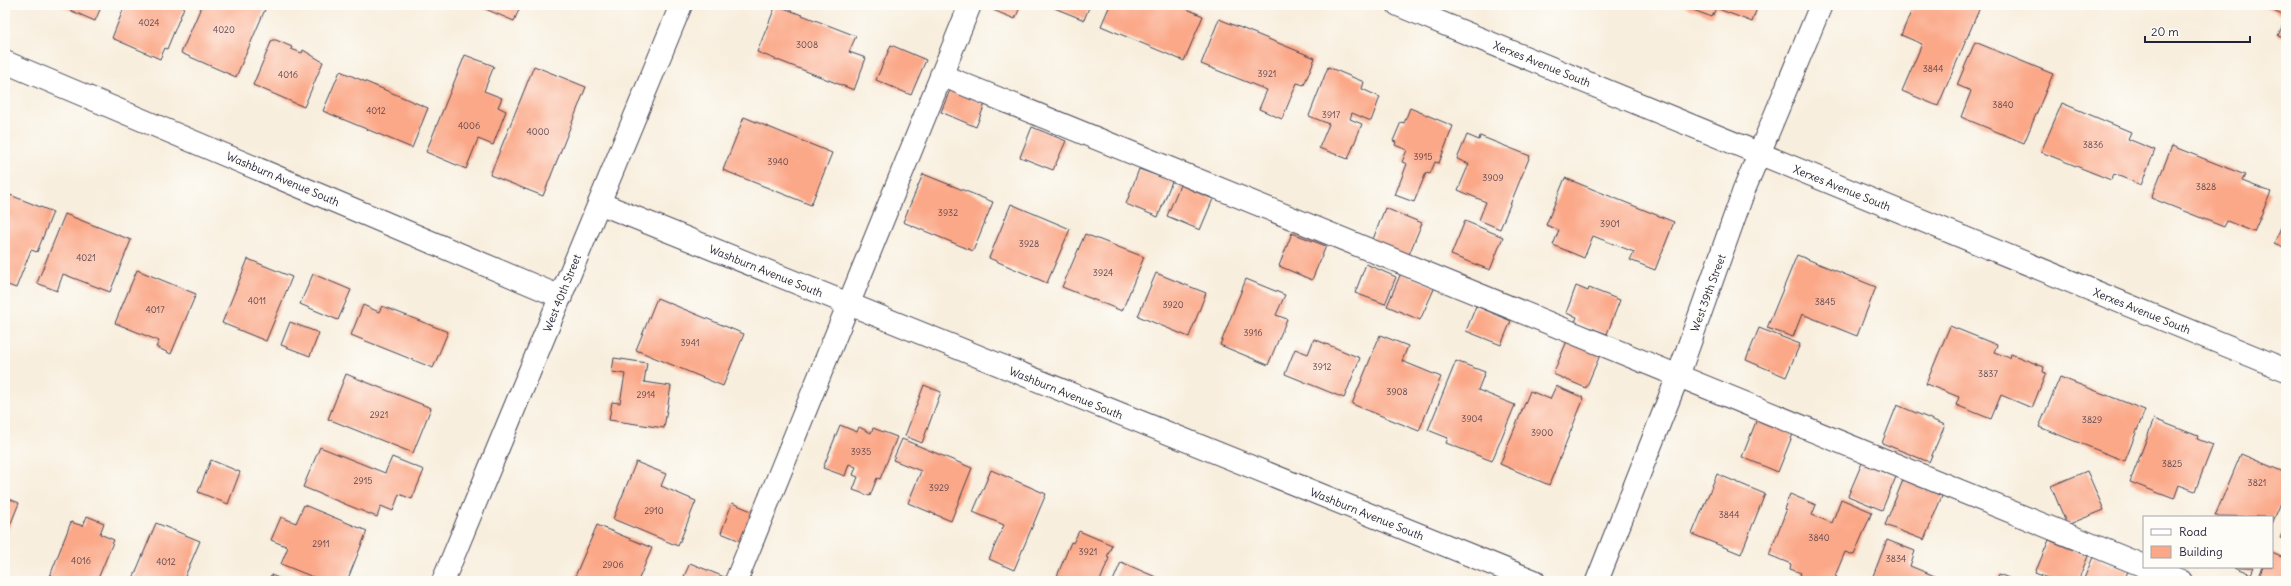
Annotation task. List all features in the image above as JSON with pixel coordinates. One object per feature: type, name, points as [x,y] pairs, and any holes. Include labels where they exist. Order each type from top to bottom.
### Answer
[{"type":"street","name":"West 40th Street","points":[[443,581],[681,5]]},
{"type":"street","points":[[736,581],[970,5]]},
{"type":"street","name":"Xerxes Avenue South","points":[[1398,5],[2286,370]]},
{"type":"street","name":"West 39th Street","points":[[1596,581],[1678,376],[1759,154],[1821,5]]},
{"type":"street","name":"Washburn Avenue South","points":[[5,62],[561,297]]},
{"type":"street","points":[[941,75],[2143,566]]},
{"type":"street","name":"Washburn Avenue South","points":[[599,203],[847,305],[1534,581]]},
{"type":"street","points":[[2149,568],[2181,581]]},
{"type":"building","points":[[58,5],[102,5],[95,21]]},
{"type":"building","points":[[125,5],[185,5],[167,49],[165,48],[160,59],[112,38]]},
{"type":"building","points":[[202,5],[267,5],[236,77],[181,53]]},
{"type":"building","points":[[484,5],[521,5],[514,21],[483,8]]},
{"type":"building","points":[[776,5],[856,36],[849,52],[866,58],[854,90],[757,52]]},
{"type":"building","points":[[995,5],[1021,5],[1015,19],[993,10]]},
{"type":"building","points":[[1047,5],[1090,5],[1084,20]]},
{"type":"building","points":[[1110,5],[1178,5],[1203,16],[1184,61],[1101,26]]},
{"type":"building","points":[[1685,5],[1758,5],[1752,22],[1716,8],[1712,17],[1685,7]]},
{"type":"building","points":[[1914,5],[1981,5],[1938,106],[1902,91],[1922,44],[1901,35]]},
{"type":"building","points":[[2261,5],[2286,5],[2286,17]]},
{"type":"building","points":[[2286,17],[2286,39],[2278,36]]},
{"type":"building","points":[[1219,19],[1315,58],[1304,85],[1297,83],[1282,119],[1259,109],[1267,90],[1201,64]]},
{"type":"building","points":[[272,40],[276,40],[292,47],[291,49],[302,53],[303,50],[323,62],[304,107],[253,85]]},
{"type":"building","points":[[1975,42],[2053,74],[2024,143],[1961,117],[1971,91],[1957,85]]},
{"type":"building","points":[[891,45],[926,60],[911,95],[876,80]]},
{"type":"building","points":[[465,55],[494,66],[484,91],[502,98],[498,107],[506,111],[493,145],[478,139],[466,169],[426,152]]},
{"type":"building","points":[[534,66],[586,87],[543,196],[490,175]]},
{"type":"building","points":[[1328,67],[1364,82],[1362,89],[1380,97],[1371,121],[1352,113],[1350,119],[1362,124],[1348,159],[1319,148],[1329,124],[1309,116]]},
{"type":"building","points":[[340,71],[428,108],[412,148],[323,111]]},
{"type":"building","points":[[950,90],[985,104],[976,127],[941,112]]},
{"type":"building","points":[[2062,103],[2131,132],[2128,139],[2155,150],[2141,185],[2114,174],[2111,180],[2041,152]]},
{"type":"building","points":[[1410,108],[1453,126],[1439,163],[1435,162],[1430,174],[1426,173],[1414,202],[1395,195],[1407,164],[1402,162],[1407,150],[1395,145],[1396,142],[1393,141],[1401,122],[1404,123]]},
{"type":"building","points":[[744,117],[832,153],[811,205],[723,170]]},
{"type":"building","points":[[1032,127],[1066,141],[1053,170],[1020,157]]},
{"type":"building","points":[[1467,135],[1479,140],[1480,136],[1530,156],[1500,229],[1479,220],[1486,202],[1458,190],[1469,164],[1457,159]]},
{"type":"building","points":[[2172,146],[2245,175],[2242,181],[2271,192],[2254,232],[2227,221],[2224,227],[2151,198]]},
{"type":"building","points":[[1139,169],[1172,181],[1158,217],[1126,204]]},
{"type":"building","points":[[923,174],[993,202],[973,251],[903,222]]},
{"type":"building","points":[[1565,178],[1674,222],[1655,270],[1630,260],[1634,252],[1593,236],[1584,258],[1553,245],[1559,230],[1546,225]]},
{"type":"building","points":[[1180,185],[1213,199],[1200,230],[1167,216]]},
{"type":"building","points":[[5,193],[53,212],[37,252],[31,250],[16,288],[5,284]]},
{"type":"building","points":[[1011,204],[1070,229],[1047,283],[989,258]]},
{"type":"building","points":[[1385,208],[1422,223],[1408,257],[1372,242]]},
{"type":"building","points":[[65,214],[131,240],[110,292],[63,274],[57,291],[37,283]]},
{"type":"building","points":[[2286,215],[2286,249],[2274,244]]},
{"type":"building","points":[[1465,221],[1503,237],[1490,270],[1451,255]]},
{"type":"building","points":[[1292,233],[1326,246],[1312,280],[1279,266]]},
{"type":"building","points":[[1085,234],[1144,257],[1122,311],[1062,287]]},
{"type":"building","points":[[1797,255],[1876,287],[1857,336],[1802,314],[1793,337],[1767,328]]},
{"type":"building","points":[[248,259],[292,277],[266,341],[222,323]]},
{"type":"building","points":[[1366,264],[1396,277],[1385,304],[1355,293]]},
{"type":"building","points":[[137,270],[196,294],[171,354],[156,347],[159,341],[115,323]]},
{"type":"building","points":[[1156,273],[1206,293],[1189,337],[1138,316]]},
{"type":"building","points":[[1401,273],[1435,287],[1420,320],[1387,306]]},
{"type":"building","points":[[313,274],[351,290],[338,320],[300,304]]},
{"type":"building","points":[[1246,279],[1285,295],[1276,315],[1287,319],[1268,365],[1220,345]]},
{"type":"building","points":[[1576,286],[1588,291],[1589,288],[1620,300],[1607,334],[1575,322],[1577,317],[1566,313]]},
{"type":"building","points":[[657,298],[744,334],[723,386],[636,350]]},
{"type":"building","points":[[363,305],[379,312],[382,306],[448,332],[433,368],[351,335]]},
{"type":"building","points":[[1476,306],[1511,321],[1501,345],[1466,331]]},
{"type":"building","points":[[290,322],[319,333],[310,356],[281,345]]},
{"type":"building","points":[[1950,326],[1997,345],[1994,352],[2010,358],[2011,354],[2044,367],[2043,372],[2046,373],[2032,408],[2001,395],[1991,419],[1956,405],[1959,397],[1926,384]]},
{"type":"building","points":[[1759,328],[1800,344],[1786,377],[1746,360]]},
{"type":"building","points":[[1380,335],[1408,346],[1402,361],[1441,377],[1419,431],[1352,404]]},
{"type":"building","points":[[1314,339],[1360,358],[1344,398],[1285,374],[1295,349],[1308,354]]},
{"type":"building","points":[[1567,341],[1600,355],[1586,388],[1553,374]]},
{"type":"building","points":[[614,358],[647,363],[644,382],[671,386],[664,428],[609,420],[612,402],[620,403],[625,374],[612,372]]},
{"type":"building","points":[[1456,361],[1485,372],[1478,390],[1515,405],[1492,461],[1446,443],[1448,438],[1428,430]]},
{"type":"building","points":[[346,374],[431,408],[413,453],[328,419]]},
{"type":"building","points":[[2060,377],[2145,410],[2125,461],[2039,427]]},
{"type":"building","points":[[924,385],[941,392],[922,443],[905,436]]},
{"type":"building","points":[[1556,386],[1584,398],[1549,485],[1500,464],[1530,391],[1550,399]]},
{"type":"building","points":[[1897,405],[1945,425],[1929,462],[1882,443]]},
{"type":"building","points":[[1757,419],[1793,434],[1778,472],[1742,457]]},
{"type":"building","points":[[2154,419],[2198,436],[2197,439],[2213,445],[2195,491],[2179,485],[2174,499],[2130,482]]},
{"type":"building","points":[[840,425],[857,432],[859,427],[871,433],[873,428],[897,437],[880,479],[877,478],[870,496],[853,490],[858,477],[853,475],[856,467],[849,464],[845,476],[823,468]]},
{"type":"building","points":[[902,439],[972,468],[951,521],[908,503],[921,471],[893,460]]},
{"type":"building","points":[[320,447],[385,473],[392,457],[424,470],[412,499],[399,494],[393,511],[381,506],[377,517],[303,487]]},
{"type":"building","points":[[2241,454],[2286,473],[2286,491],[2273,522],[2273,516],[2215,516]]},
{"type":"building","points":[[211,460],[240,472],[228,504],[198,492]]},
{"type":"building","points":[[636,462],[666,474],[661,486],[696,501],[678,546],[613,519]]},
{"type":"building","points":[[1862,463],[1896,477],[1882,510],[1848,496]]},
{"type":"building","points":[[991,470],[1046,494],[1014,570],[989,559],[1004,525],[973,512]]},
{"type":"building","points":[[2087,471],[2104,510],[2067,525],[2051,486]]},
{"type":"building","points":[[1717,474],[1765,494],[1741,554],[1692,534]]},
{"type":"building","points":[[1903,480],[1942,496],[1924,540],[1885,525]]},
{"type":"building","points":[[1790,494],[1816,505],[1812,515],[1832,523],[1841,499],[1872,512],[1854,555],[1845,552],[1835,576],[1837,577],[1836,581],[1806,581],[1799,578],[1801,573],[1790,569],[1791,564],[1769,555],[1786,511],[1784,509]]},
{"type":"building","points":[[5,497],[19,503],[5,538]]},
{"type":"building","points":[[732,503],[754,512],[743,542],[721,533]]},
{"type":"building","points":[[304,505],[367,531],[347,581],[323,581],[281,564],[288,547],[271,540],[281,517],[296,523]]},
{"type":"building","points":[[87,516],[104,523],[100,534],[114,540],[97,581],[48,581],[71,522],[83,526]]},
{"type":"building","points":[[156,523],[200,541],[183,581],[132,581]]},
{"type":"building","points":[[597,525],[652,548],[638,581],[573,581]]},
{"type":"building","points":[[2286,525],[2286,541],[2280,538]]},
{"type":"building","points":[[1079,531],[1112,545],[1107,557],[1109,558],[1100,581],[1055,581],[1071,542],[1073,543]]},
{"type":"building","points":[[1887,540],[1915,551],[1910,566],[1947,581],[1871,581]]},
{"type":"building","points":[[2049,540],[2088,556],[2078,581],[2055,581],[2035,573]]},
{"type":"building","points":[[2273,553],[2286,559],[2286,581],[2257,581],[2263,568],[2273,568]]},
{"type":"building","points":[[2093,557],[2128,571],[2124,581],[2083,581]]},
{"type":"building","points":[[1121,562],[1158,578],[1157,581],[1113,581]]},
{"type":"building","points":[[690,563],[729,579],[729,581],[682,581]]},
{"type":"building","points":[[2236,568],[2254,568],[2251,574]]},
{"type":"building","points":[[1999,574],[2016,581],[1996,581]]},
{"type":"building","points":[[271,575],[286,581],[268,581]]}]
